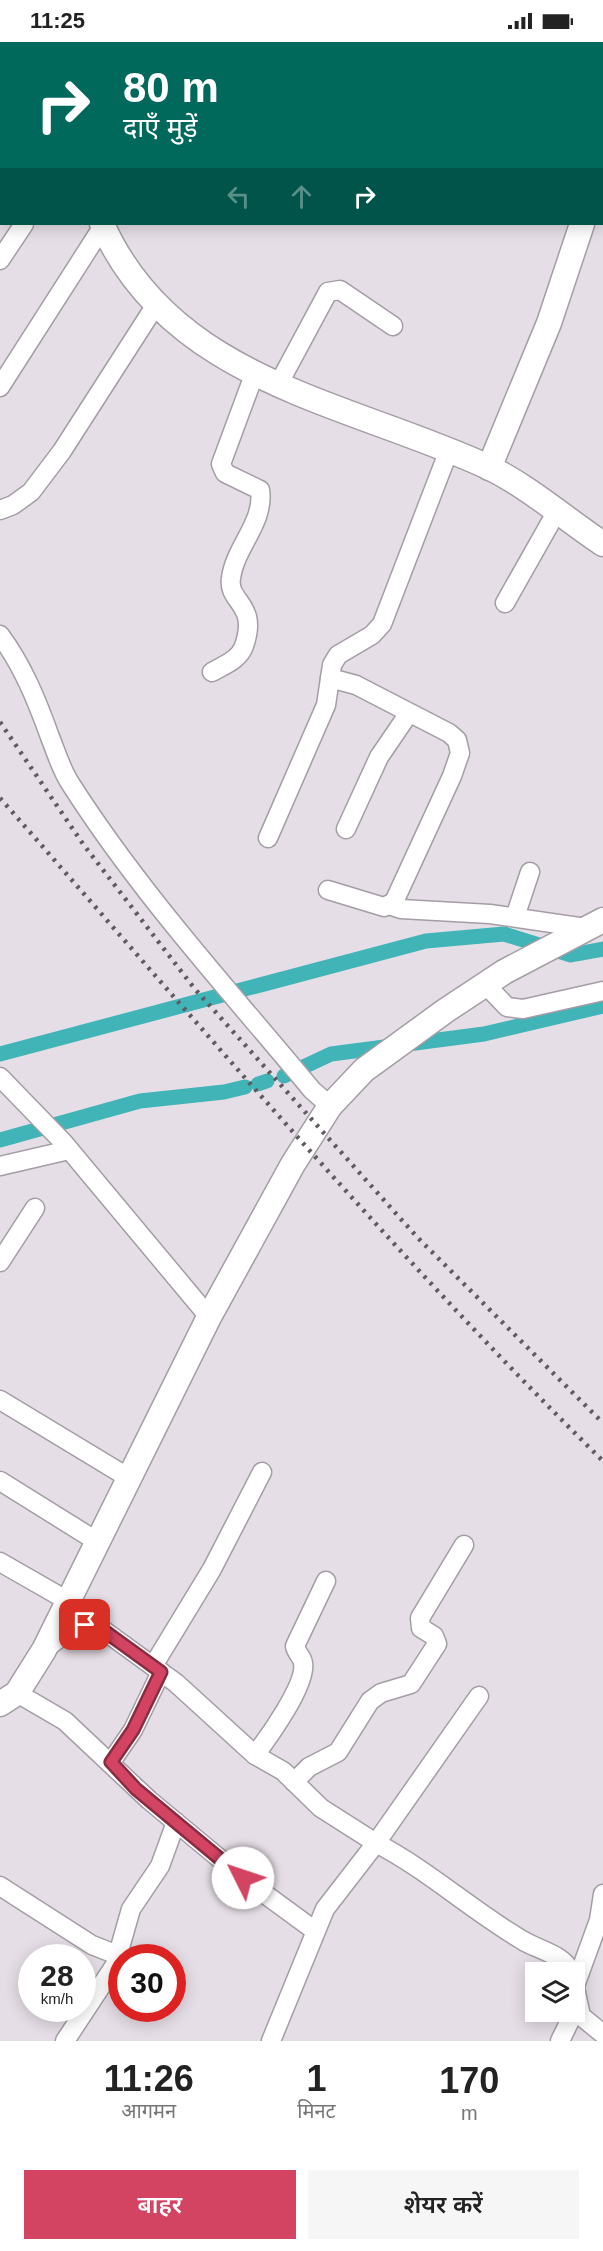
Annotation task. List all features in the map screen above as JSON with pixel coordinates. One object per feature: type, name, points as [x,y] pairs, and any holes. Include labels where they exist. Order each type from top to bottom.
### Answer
[{"type":"street","points":[[0,260],[23,225]]},
{"type":"street","points":[[0,387],[102,225],[129,272],[180,328],[254,375],[449,450],[489,468],[557,511],[603,544]]},
{"type":"street","points":[[489,468],[549,323],[582,225]]},
{"type":"street","points":[[278,385],[328,292],[340,290],[393,326]]},
{"type":"street","points":[[0,510],[13,505],[31,492],[62,451],[157,303]]},
{"type":"street","points":[[212,672],[237,657],[243,649],[248,627],[248,614],[245,606],[233,594],[231,577],[257,517],[261,495],[256,487],[225,473],[221,464],[254,375]]},
{"type":"street","points":[[268,838],[326,705],[332,665],[338,655],[372,635],[382,624],[449,450]]},
{"type":"street","points":[[505,603],[557,511]]},
{"type":"street","points":[[0,635],[13,653],[36,700],[66,778],[100,831],[251,1019],[321,1098]]},
{"type":"street","points":[[330,678],[356,686],[457,740],[460,753],[452,776],[394,902],[389,905]]},
{"type":"street","points":[[346,829],[379,757],[409,713]]},
{"type":"street","points":[[515,917],[530,872]]},
{"type":"street","points":[[328,890],[375,905],[389,905],[401,909],[515,917],[587,928]]},
{"type":"street","points":[[314,1930],[243,1878],[136,1789],[111,1762],[54,1712],[8,1699],[44,1650],[209,1317],[292,1164],[321,1098],[494,978],[587,928]]},
{"type":"street","points":[[494,978],[507,1007],[523,1009],[603,991]]},
{"type":"street","points":[[2,1080],[66,1146],[209,1317]]},
{"type":"street","points":[[0,1166],[66,1146]]},
{"type":"street","points":[[0,1262],[35,1208]]},
{"type":"street","points":[[0,1400],[129,1478]]},
{"type":"street","points":[[111,1762],[133,1730],[157,1669],[262,1472]]},
{"type":"street","points":[[0,1482],[98,1542]]},
{"type":"street","points":[[294,1782],[309,1767],[338,1752],[370,1701],[381,1693],[406,1687],[414,1681],[437,1644],[434,1636],[421,1628],[420,1618],[464,1545]]},
{"type":"street","points":[[0,1562],[68,1601]]},
{"type":"street","points":[[255,1755],[281,1720],[303,1671],[302,1659],[295,1646],[326,1581]]},
{"type":"street","points":[[44,1650],[72,1627],[85,1625],[99,1627],[157,1669],[255,1755],[283,1771],[321,1808],[376,1843],[410,1860],[493,1923],[563,1962]]},
{"type":"street","points":[[271,2041],[314,1930],[325,1909],[376,1843],[479,1696]]},
{"type":"street","points":[[123,1944],[131,1909],[160,1866],[176,1822]]},
{"type":"street","points":[[0,1886],[92,1945],[108,1951]]},
{"type":"street","points":[[584,1962],[597,1928],[603,1894]]},
{"type":"street","points":[[65,2041],[108,1975]]},
{"type":"street","points":[[585,2019],[588,2024],[603,2034]]},
{"type":"street","points":[[560,2041],[569,2022]]},
{"type":"waterway","points":[[0,1054],[426,941],[504,934],[571,955],[603,949]]},
{"type":"waterway","points":[[284,1076],[331,1054],[484,1034],[603,1006]]},
{"type":"waterway","points":[[258,1084],[267,1081]]},
{"type":"waterway","points":[[0,1140],[140,1101],[224,1092],[245,1087]]},
{"type":"railway","points":[[0,722],[83,844],[194,988],[417,1237],[603,1423]]},
{"type":"railway","points":[[0,798],[221,1051],[371,1218],[524,1381],[603,1461]]},
{"type":"route","points":[[85,1625],[99,1627],[161,1672],[133,1730],[111,1762],[136,1789],[243,1878]]}]
